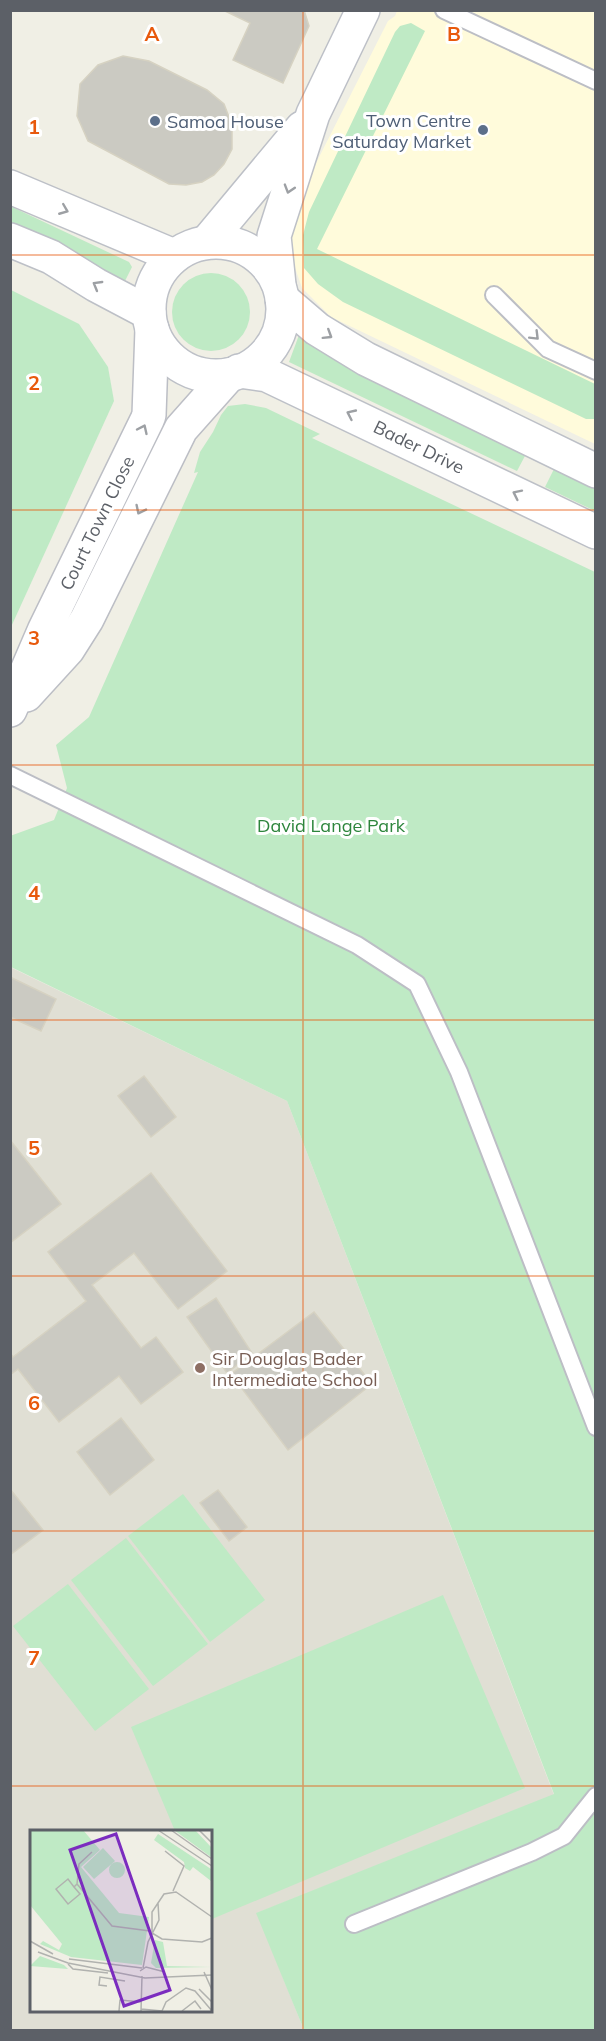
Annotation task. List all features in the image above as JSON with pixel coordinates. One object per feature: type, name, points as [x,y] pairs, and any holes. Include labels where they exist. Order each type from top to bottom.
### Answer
[{"type":"main road","points":[[363,10],[313,114],[274,236],[281,292],[282,322],[274,343],[259,360],[234,373],[209,375],[190,370],[174,360],[160,346],[150,321],[151,292],[160,272],[174,256],[190,246],[207,242],[230,243],[250,251],[267,265],[281,292],[317,328],[366,359],[594,469]]},
{"type":"main road","points":[[207,242],[313,114]]},
{"type":"main road","points":[[10,187],[174,256]]},
{"type":"main road","points":[[10,240],[51,257],[150,321]]},
{"type":"main road","name":"Court Town Close","points":[[10,712],[44,631],[149,415],[150,321]]},
{"type":"main road","name":"Court Town Close","points":[[10,712],[68,650],[87,619],[181,429],[234,373]]},
{"type":"main road","name":"Bader Drive","points":[[234,373],[267,375],[596,532]]},
{"type":"lane","points":[[451,12],[596,81]]},
{"type":"lane","points":[[494,295],[548,349],[596,371]]},
{"type":"lane","points":[[10,775],[357,945],[417,984],[459,1072],[596,1427]]},
{"type":"lane","points":[[354,1924],[532,1852],[564,1836],[596,1796]]},
{"type":"shaded area","name":"Town Centre Saturday Market","points":[[397,11],[595,11],[595,444],[331,317],[302,288],[290,253],[292,233],[310,175],[388,21],[395,16]]},
{"type":"shaded area","name":"Sir Douglas Bader Intermediate School","points":[[10,967],[287,1101],[554,1795],[257,1913],[304,2030],[11,2030]]},
{"type":"green space","points":[[411,23],[425,31],[317,249],[595,384],[595,419],[586,419],[343,302],[318,284],[304,268],[303,235],[309,212],[395,32],[400,26]]},
{"type":"green space","points":[[10,206],[129,262],[132,267],[125,281],[11,224]]},
{"type":"green space","points":[[211,273],[226,276],[239,284],[247,297],[250,312],[247,327],[239,340],[226,348],[211,351],[196,348],[183,340],[175,327],[172,312],[175,297],[183,284],[196,276]]},
{"type":"green space","points":[[11,290],[79,324],[108,367],[114,401],[11,627]]},
{"type":"green space","points":[[299,335],[342,364],[526,454],[517,471],[289,362]]},
{"type":"green space","name":"David Lange Park","points":[[245,404],[266,408],[320,434],[312,438],[595,572],[595,2030],[304,2030],[256,1913],[554,1794],[287,1101],[11,967],[10,836],[54,820],[67,788],[56,745],[89,717],[198,472],[194,473],[200,452],[228,406]]},
{"type":"green space","points":[[555,467],[595,487],[595,511],[545,487]]},
{"type":"green space","points":[[183,1494],[265,1600],[210,1642],[128,1536]]},
{"type":"green space","points":[[126,1538],[208,1644],[153,1686],[71,1580]]},
{"type":"green space","points":[[68,1584],[149,1689],[95,1731],[13,1626]]},
{"type":"green space","points":[[443,1595],[525,1788],[212,1919],[212,1830],[175,1830],[131,1727]]},
{"type":"building","points":[[223,10],[304,10],[309,26],[283,83],[233,60],[250,23]]},
{"type":"building","name":"Samoa House","points":[[123,56],[149,61],[207,90],[224,104],[232,125],[232,149],[224,164],[214,175],[202,182],[186,185],[169,184],[88,141],[77,116],[80,84],[98,65]]},
{"type":"building","points":[[10,977],[56,999],[41,1031],[10,1017]]},
{"type":"building","points":[[144,1076],[176,1117],[151,1137],[118,1096]]},
{"type":"building","points":[[10,1140],[61,1204],[10,1243]]},
{"type":"building","points":[[151,1173],[227,1271],[178,1309],[134,1253],[92,1285],[141,1348],[156,1337],[183,1372],[141,1404],[119,1376],[59,1422],[18,1369],[10,1375],[10,1353],[13,1357],[86,1301],[48,1252]]},
{"type":"building","points":[[216,1298],[252,1353],[227,1373],[187,1317]]},
{"type":"building","points":[[314,1312],[372,1384],[288,1450],[231,1374]]},
{"type":"building","points":[[121,1418],[154,1460],[110,1495],[77,1452]]},
{"type":"building","points":[[10,1489],[43,1530],[10,1555]]},
{"type":"building","points":[[218,1490],[247,1527],[229,1541],[200,1503]]},
{"type":"place","name":"Samoa House","points":[[155,121]]},
{"type":"place","name":"Town Centre Saturday Market","points":[[483,130]]},
{"type":"place","name":"Sir Douglas Bader Intermediate School","points":[[200,1368]]}]
